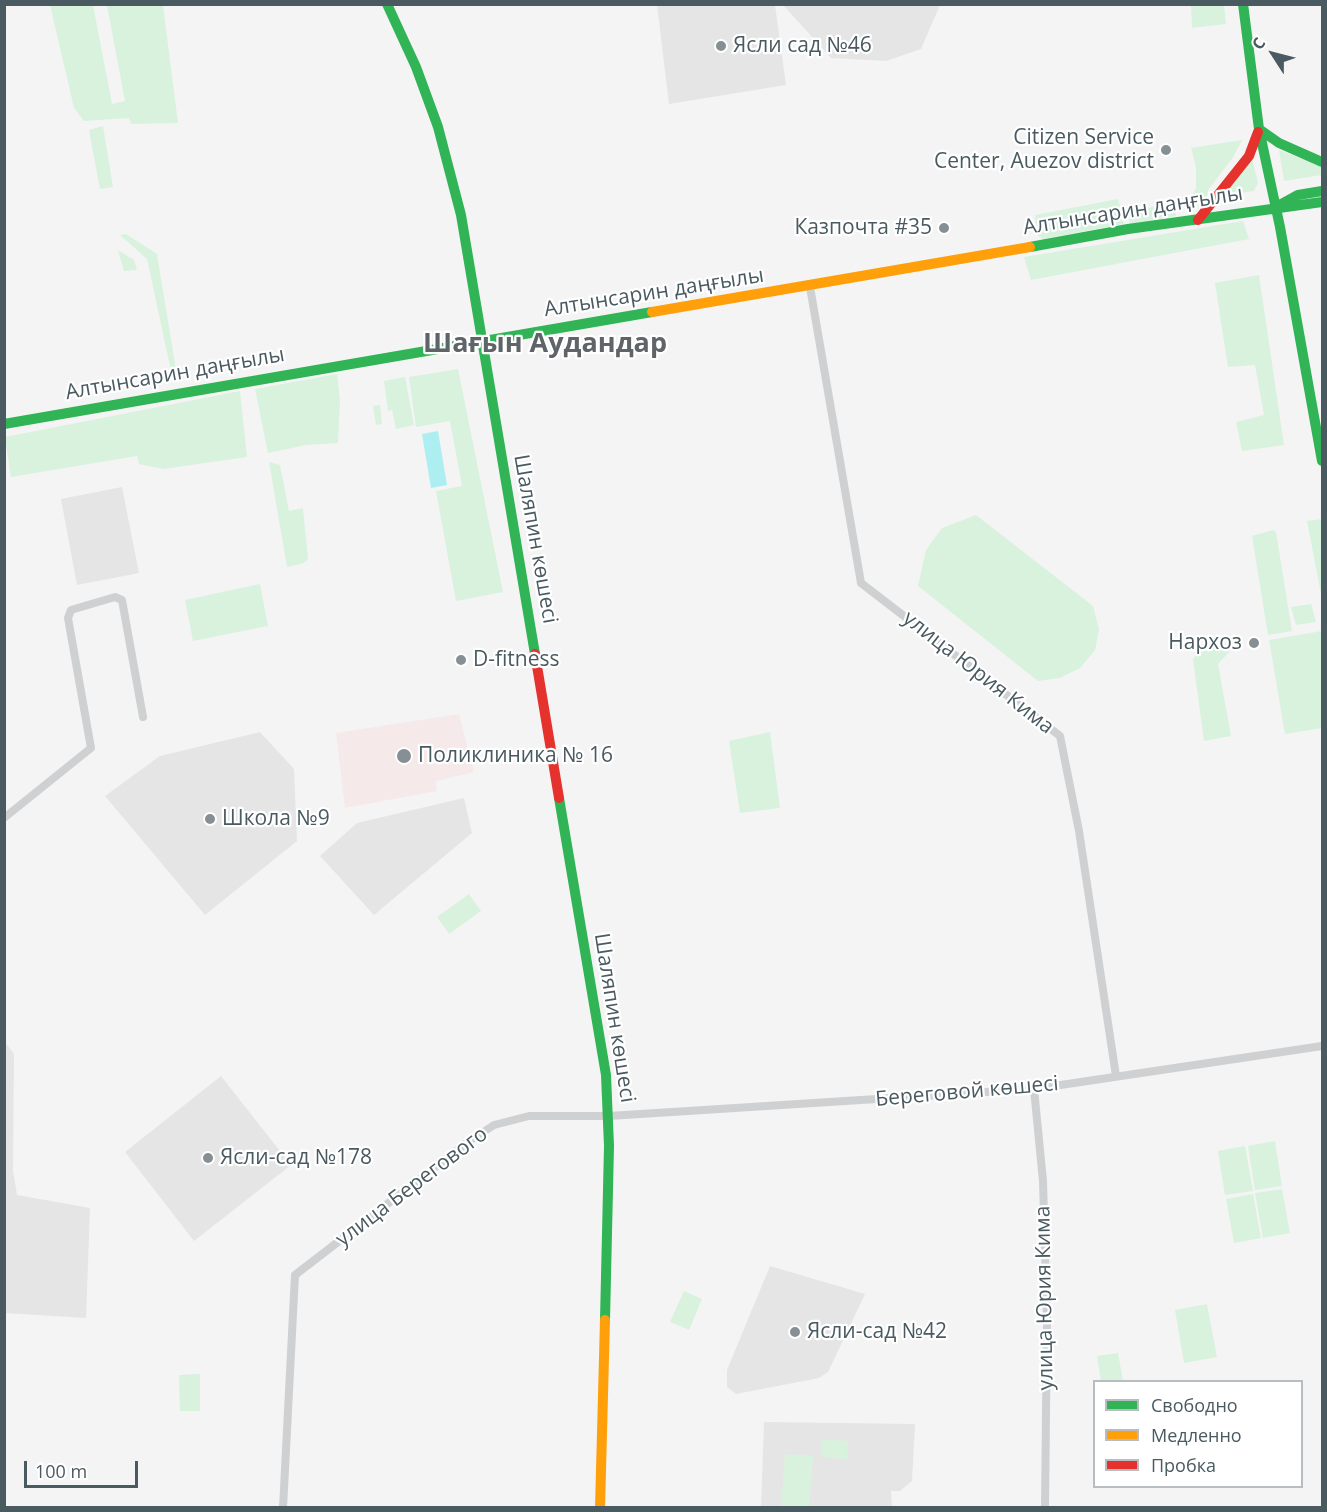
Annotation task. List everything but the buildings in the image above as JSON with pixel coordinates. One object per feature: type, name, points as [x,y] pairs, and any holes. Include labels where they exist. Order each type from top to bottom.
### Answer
[{"type":"main road","name":"Шаляпин көшесі","points":[[387,4],[421,79],[452,174],[606,1075],[609,1116],[600,1508]]},
{"type":"main road","points":[[1244,4],[1259,129],[1323,461]]},
{"type":"main road","points":[[1259,129],[1279,143],[1323,162]]},
{"type":"main road","points":[[1198,220],[1249,156],[1259,129]]},
{"type":"main road","points":[[1275,208],[1298,195],[1323,191]]},
{"type":"main road","name":"Алтынсарин даңғылы","points":[[4,424],[480,341],[810,287],[1128,229],[1323,202]]},
{"type":"street","name":"улица Юрия Кима","points":[[810,287],[861,583],[1060,736],[1079,831],[1116,1076]]},
{"type":"street","points":[[4,818],[91,748],[68,618],[71,610],[115,597],[122,600],[143,717]]},
{"type":"street","name":"Береговой көшесі","points":[[609,1116],[1034,1089],[1323,1046]]},
{"type":"street","name":"улица Юрия Кима","points":[[1034,1089],[1043,1181],[1047,1320],[1045,1508]]},
{"type":"street","name":"улица Берегового","points":[[284,1508],[295,1275],[468,1142],[494,1125],[529,1116],[609,1116]]},
{"type":"shaded area","name":"Ясли сад №46","points":[[657,5],[775,5],[786,85],[669,104]]},
{"type":"shaded area","points":[[783,5],[940,5],[921,49],[886,61],[831,58]]},
{"type":"shaded area","points":[[122,487],[139,573],[77,585],[61,499]]},
{"type":"shaded area","name":"Поликлиника № 16","points":[[459,714],[474,772],[436,781],[437,791],[345,808],[336,733]]},
{"type":"shaded area","name":"Школа №9","points":[[260,732],[294,769],[297,841],[205,915],[105,796],[160,756]]},
{"type":"shaded area","points":[[464,798],[472,833],[374,915],[320,856],[357,823]]},
{"type":"shaded area","points":[[5,1042],[14,1054],[13,1171],[17,1195],[90,1208],[86,1318],[5,1313]]},
{"type":"shaded area","name":"Ясли-сад №178","points":[[221,1076],[291,1165],[194,1241],[125,1152]]},
{"type":"shaded area","name":"Ясли-сад №42","points":[[770,1266],[865,1294],[828,1372],[819,1378],[736,1394],[727,1387],[727,1370]]},
{"type":"shaded area","points":[[764,1422],[915,1424],[912,1481],[900,1491],[891,1491],[892,1507],[761,1508]]},
{"type":"green space","points":[[50,5],[93,5],[112,104],[125,101],[107,5],[163,5],[178,123],[131,124],[129,118],[84,121],[74,108]]},
{"type":"green space","points":[[1191,5],[1224,5],[1226,24],[1192,28]]},
{"type":"green space","points":[[103,126],[113,187],[100,189],[89,130]]},
{"type":"green space","points":[[1242,140],[1234,156],[1208,190],[1206,203],[1186,207],[1196,188],[1196,167],[1191,148]]},
{"type":"green space","points":[[1279,150],[1322,166],[1322,175],[1284,181]]},
{"type":"green space","points":[[1251,155],[1258,183],[1254,191],[1224,195]]},
{"type":"green space","points":[[1118,199],[1124,224],[1043,239],[1037,235],[1035,215]]},
{"type":"green space","points":[[1173,203],[1176,216],[1130,224],[1128,212]]},
{"type":"green space","points":[[1243,221],[1249,239],[1031,280],[1024,257]]},
{"type":"green space","points":[[126,234],[157,254],[176,370],[171,371],[147,259],[120,235]]},
{"type":"green space","points":[[118,250],[134,260],[137,270],[124,271]]},
{"type":"green space","points":[[1259,275],[1284,445],[1242,451],[1236,422],[1264,415],[1255,365],[1228,367],[1215,283]]},
{"type":"green space","points":[[458,369],[503,592],[456,601],[436,491],[462,486],[450,421],[416,427],[409,377]]},
{"type":"green space","points":[[337,374],[340,400],[338,443],[306,445],[268,453],[255,389]]},
{"type":"green space","points":[[405,377],[414,425],[396,429],[392,410],[388,411],[384,381]]},
{"type":"green space","points":[[240,391],[247,457],[163,469],[139,464],[137,456],[11,477],[5,437]]},
{"type":"green space","points":[[380,405],[382,424],[376,425],[373,406]]},
{"type":"green space","points":[[269,462],[280,465],[289,511],[303,508],[308,559],[304,563],[287,567]]},
{"type":"green space","points":[[976,515],[1093,606],[1099,629],[1095,650],[1080,668],[1060,678],[1038,681],[918,586],[926,550],[942,528]]},
{"type":"green space","points":[[1322,519],[1322,599],[1307,521]]},
{"type":"green space","points":[[1273,530],[1276,532],[1292,631],[1268,635],[1252,536]]},
{"type":"green space","points":[[260,584],[268,626],[193,641],[185,600]]},
{"type":"green space","points":[[1311,604],[1316,622],[1296,625],[1291,607]]},
{"type":"green space","points":[[1322,631],[1322,728],[1285,734],[1269,640]]},
{"type":"green space","points":[[1221,645],[1230,651],[1218,664],[1231,736],[1204,741],[1193,659],[1198,653]]},
{"type":"green space","points":[[770,732],[780,808],[740,813],[729,741]]},
{"type":"green space","points":[[469,894],[481,911],[449,934],[437,917]]},
{"type":"green space","points":[[1275,1141],[1282,1186],[1255,1190],[1248,1146]]},
{"type":"green space","points":[[1245,1146],[1253,1191],[1225,1195],[1218,1151]]},
{"type":"green space","points":[[1282,1189],[1290,1233],[1263,1238],[1255,1193]]},
{"type":"green space","points":[[1253,1194],[1261,1238],[1234,1243],[1226,1199]]},
{"type":"green space","points":[[684,1291],[702,1299],[689,1330],[670,1322]]},
{"type":"green space","points":[[1207,1304],[1217,1357],[1184,1363],[1175,1310]]},
{"type":"green space","points":[[1118,1353],[1123,1380],[1101,1380],[1097,1356]]},
{"type":"green space","points":[[200,1374],[200,1411],[180,1411],[179,1375]]},
{"type":"green space","points":[[822,1439],[848,1441],[847,1459],[821,1457]]},
{"type":"green space","points":[[785,1454],[813,1456],[809,1507],[781,1507]]},
{"type":"water","points":[[438,431],[447,485],[431,488],[422,434]]},
{"type":"traffic: fast","points":[[387,4],[416,67],[438,127],[461,215],[535,654]]},
{"type":"traffic: fast","points":[[1243,4],[1259,129],[1280,227],[1322,461]]},
{"type":"traffic: fast","points":[[1259,129],[1279,143],[1322,162]]},
{"type":"traffic: fast","points":[[1278,206],[1298,195],[1322,191]]},
{"type":"traffic: fast","points":[[1030,247],[1128,229],[1322,202]]},
{"type":"traffic: fast","points":[[4,424],[652,312]]},
{"type":"traffic: fast","points":[[559,798],[606,1075],[609,1146],[605,1320]]},
{"type":"traffic: slow","points":[[652,312],[1030,247]]},
{"type":"traffic: slow","points":[[600,1508],[605,1320]]},
{"type":"traffic: jam","points":[[1198,220],[1249,156],[1258,132]]},
{"type":"traffic: jam","points":[[535,654],[559,798]]},
{"type":"place","name":"Ясли сад №46","points":[[721,46]]},
{"type":"place","name":"Citizen Service Center, Auezov district","points":[[1166,150]]},
{"type":"place","name":"Казпочта #35","points":[[944,228]]},
{"type":"place","name":"Нархоз","points":[[1254,643]]},
{"type":"place","name":"D-fitness","points":[[461,660]]},
{"type":"place","name":"Поликлиника № 16","points":[[404,756]]},
{"type":"place","name":"Школа №9","points":[[210,819]]},
{"type":"place","name":"Ясли-сад №178","points":[[208,1158]]},
{"type":"place","name":"Ясли-сад №42","points":[[795,1332]]},
{"type":"district","name":"Шағын Аудандар","points":[[545,344]]}]
